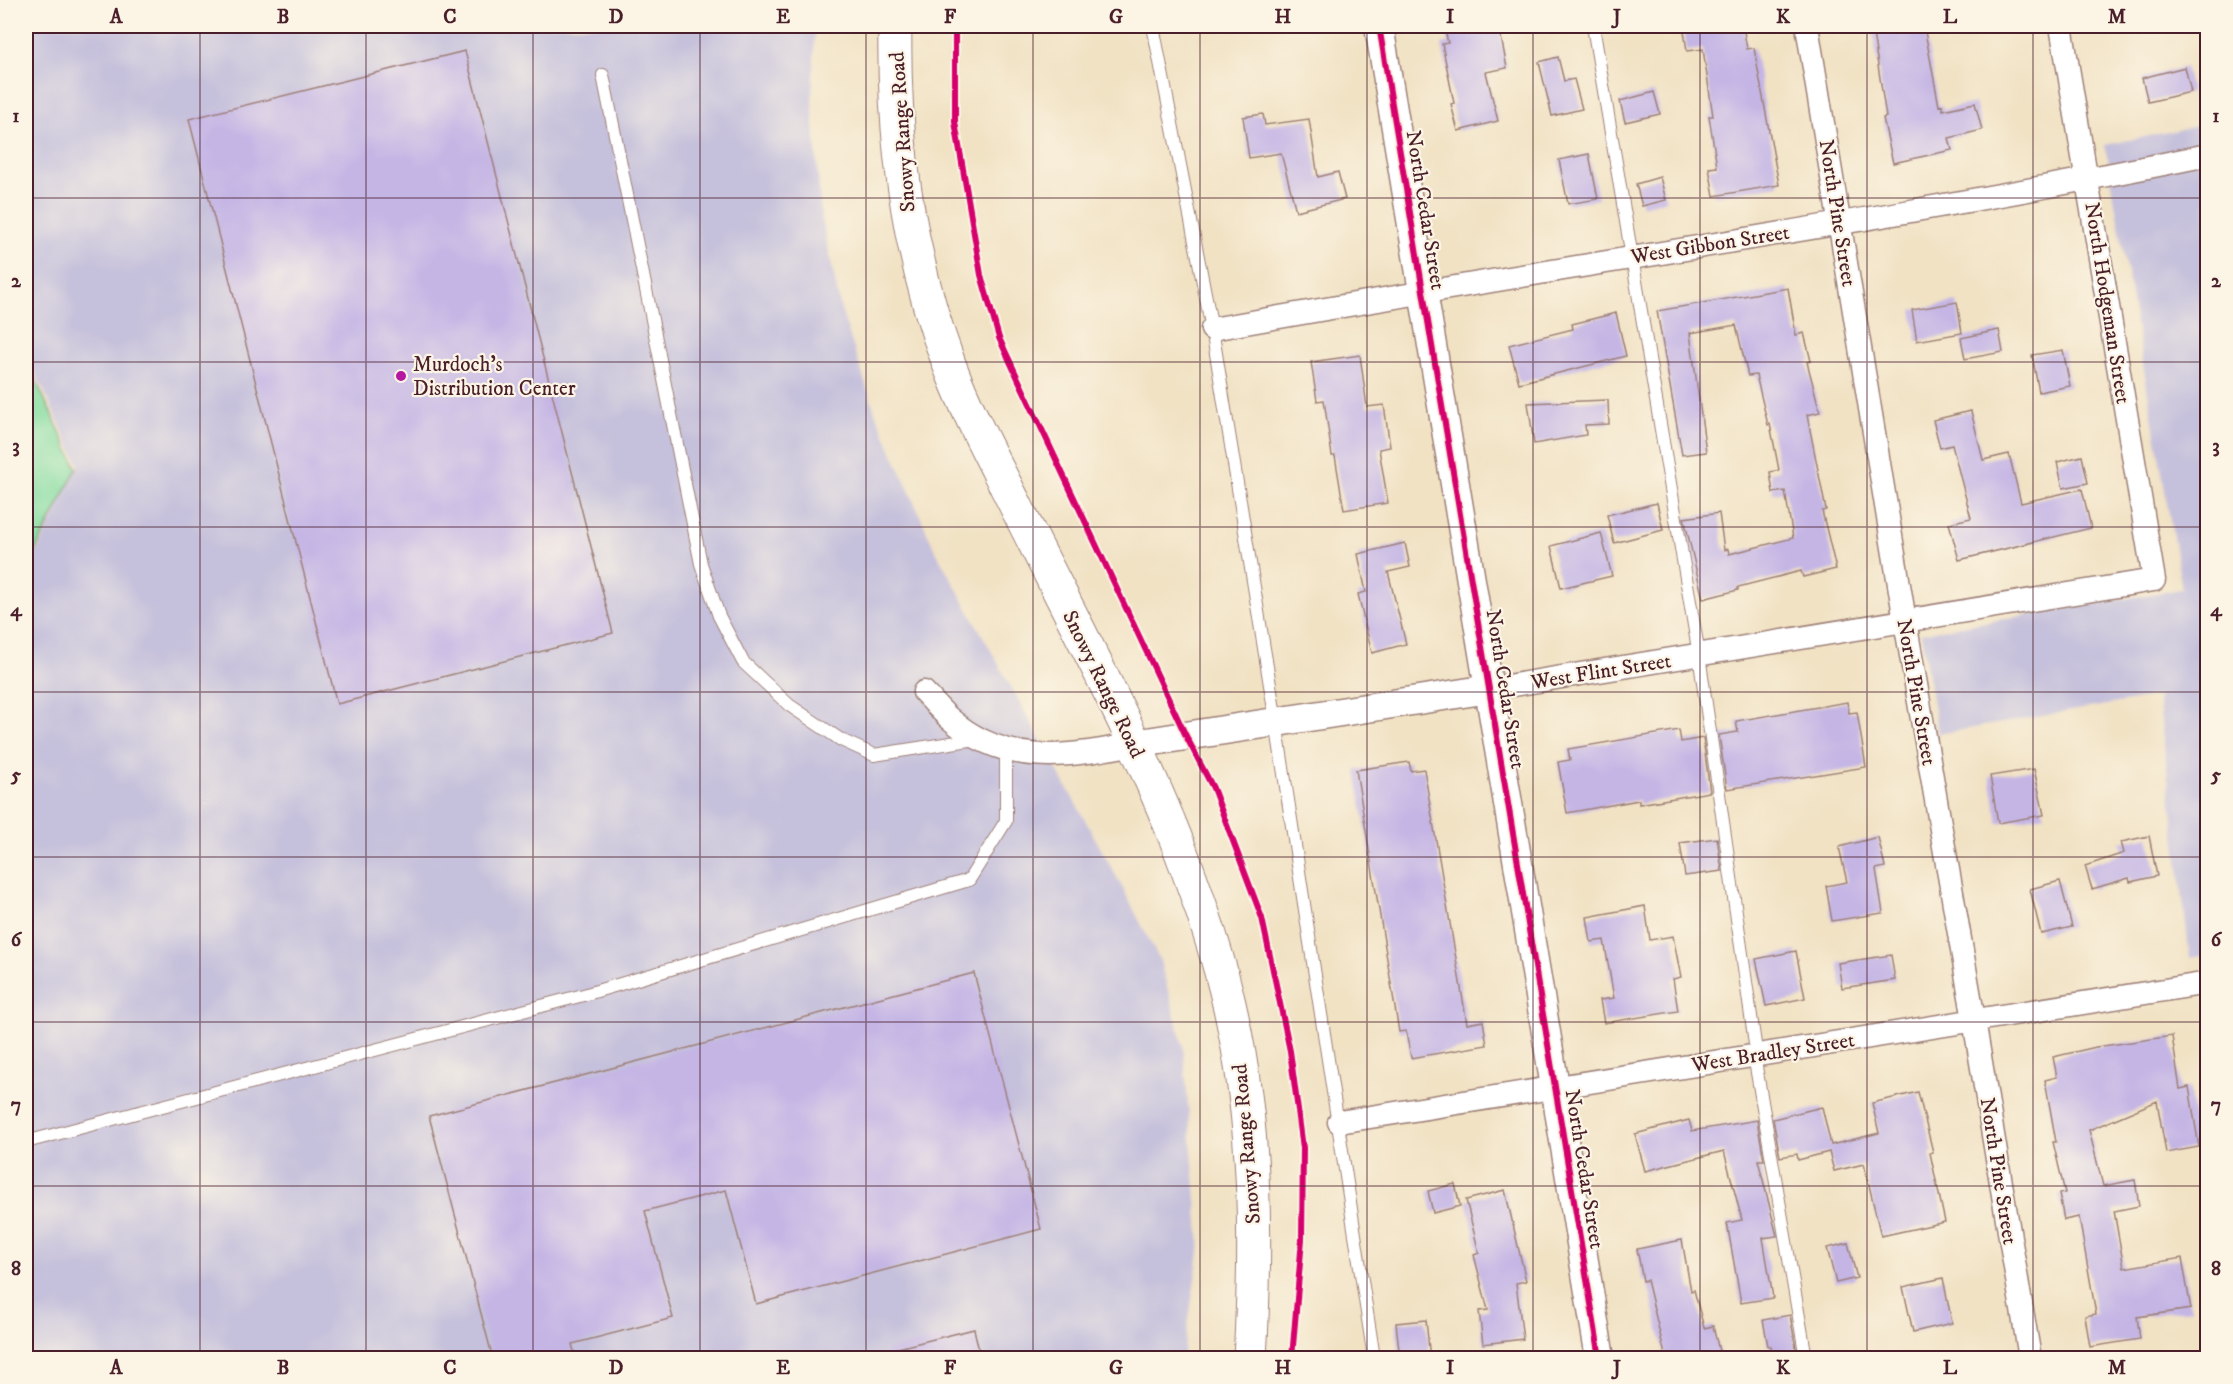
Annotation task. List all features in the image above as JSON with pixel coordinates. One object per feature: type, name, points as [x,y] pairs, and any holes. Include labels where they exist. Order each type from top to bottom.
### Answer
[{"type":"main road","name":"Snowy Range Road","points":[[894,26],[896,114],[907,215],[923,287],[949,366],[990,454],[1134,744],[1179,847],[1202,913],[1230,1007],[1248,1115],[1253,1178],[1254,1297],[1250,1359]]},
{"type":"street","name":"North Cedar Street","points":[[1379,26],[1600,1359]]},
{"type":"street","name":"North Pine Street","points":[[1807,26],[2030,1359]]},
{"type":"street","name":"North Hodgeman Street","points":[[2061,26],[2154,580]]},
{"type":"street","name":"West Gibbon Street","points":[[1212,329],[1423,291],[2087,180],[2208,155]]},
{"type":"street","name":"West Flint Street","points":[[924,692],[950,719],[980,739],[1006,750],[1040,756],[1081,755],[1134,744],[1489,689],[2154,580]]},
{"type":"street","name":"West Bradley Street","points":[[1339,1122],[2208,983]]},
{"type":"lane","points":[[1153,26],[1212,329],[1339,1122],[1374,1359]]},
{"type":"lane","points":[[1593,26],[1699,655],[1756,1050],[1754,1055],[1806,1359]]},
{"type":"lane","points":[[603,75],[701,564],[719,616],[743,662],[789,705],[841,741],[874,755],[980,739]]},
{"type":"lane","points":[[26,1142],[587,994],[969,880],[1006,821],[1006,750]]},
{"type":"shaded area","points":[[26,26],[815,26],[812,100],[821,214],[841,310],[875,412],[934,548],[1121,885],[1160,961],[1183,1046],[1200,1246],[1183,1358],[26,1358],[26,574],[79,465],[26,354]]},
{"type":"shaded area","points":[[2207,124],[2207,955],[2190,958],[2158,696],[1938,734],[1921,633],[2182,589],[2105,145]]},
{"type":"green space","points":[[26,360],[77,468],[26,569]]},
{"type":"building","points":[[1444,26],[1499,26],[1507,68],[1486,72],[1498,121],[1458,131],[1451,104],[1454,103],[1442,44],[1448,43]]},
{"type":"building","points":[[1719,26],[1743,26],[1747,49],[1754,48],[1779,185],[1714,196],[1709,168],[1717,167],[1709,116],[1713,116],[1703,49],[1687,51],[1684,31]]},
{"type":"building","points":[[1924,26],[1939,106],[1942,105],[1943,110],[1975,103],[1982,130],[1949,138],[1952,150],[1893,163],[1883,118],[1886,117],[1873,33]]},
{"type":"building","name":"Murdoch's Distribution Center","points":[[465,51],[613,633],[337,704],[189,119]]},
{"type":"building","points":[[1558,57],[1564,81],[1574,79],[1582,109],[1552,116],[1539,62]]},
{"type":"building","points":[[2185,67],[2191,92],[2148,102],[2142,78]]},
{"type":"building","points":[[1654,92],[1660,114],[1625,122],[1620,101]]},
{"type":"building","points":[[1263,114],[1265,125],[1309,119],[1318,177],[1338,172],[1345,199],[1296,211],[1281,153],[1249,158],[1243,117]]},
{"type":"building","points":[[1589,154],[1598,199],[1568,204],[1559,160]]},
{"type":"building","points":[[1660,177],[1666,200],[1642,206],[1636,184]]},
{"type":"building","points":[[1788,288],[1796,335],[1804,333],[1811,361],[1807,362],[1820,412],[1807,415],[1826,510],[1822,511],[1836,569],[1803,577],[1801,571],[1738,587],[1738,590],[1703,599],[1684,518],[1719,513],[1724,550],[1728,549],[1729,554],[1793,538],[1785,491],[1773,493],[1770,472],[1779,470],[1770,424],[1768,425],[1756,375],[1748,376],[1736,325],[1690,333],[1706,452],[1682,455],[1657,311]]},
{"type":"building","points":[[1957,302],[1962,333],[1917,341],[1912,310]]},
{"type":"building","points":[[1616,313],[1626,356],[1519,383],[1509,345],[1573,329],[1572,324]]},
{"type":"building","points":[[1999,330],[2003,352],[1965,359],[1961,338]]},
{"type":"building","points":[[2063,350],[2070,386],[2039,392],[2032,355]]},
{"type":"building","points":[[1360,355],[1367,407],[1384,405],[1390,447],[1379,449],[1388,503],[1344,510],[1335,456],[1332,456],[1324,400],[1317,401],[1311,362]]},
{"type":"building","points":[[1608,400],[1609,424],[1585,425],[1586,435],[1534,444],[1528,403]]},
{"type":"building","points":[[1971,411],[1983,460],[2009,454],[2021,503],[2082,489],[2091,528],[1959,560],[1949,523],[1971,518],[1952,445],[1940,448],[1933,420]]},
{"type":"building","points":[[2082,456],[2088,483],[2063,488],[2057,462]]},
{"type":"building","points":[[1657,503],[1663,530],[1614,543],[1607,515]]},
{"type":"building","points":[[1601,533],[1612,576],[1561,588],[1551,546]]},
{"type":"building","points":[[1405,543],[1410,567],[1388,572],[1406,644],[1372,653],[1358,594],[1366,592],[1358,554]]},
{"type":"building","points":[[1847,702],[1849,713],[1857,712],[1866,767],[1727,789],[1719,735],[1738,732],[1736,721]]},
{"type":"building","points":[[1679,730],[1681,742],[1703,738],[1710,792],[1639,804],[1639,800],[1567,813],[1558,762],[1570,760],[1568,749]]},
{"type":"building","points":[[1409,762],[1411,771],[1424,769],[1467,1024],[1483,1021],[1487,1045],[1411,1058],[1406,1031],[1399,1032],[1356,770]]},
{"type":"building","points":[[2034,769],[2044,815],[1998,823],[1990,776]]},
{"type":"building","points":[[2149,836],[2157,876],[2130,882],[2129,878],[2092,889],[2085,866],[2124,853],[2121,842]]},
{"type":"building","points":[[1878,837],[1885,867],[1876,869],[1883,913],[1832,921],[1826,886],[1847,882],[1839,847]]},
{"type":"building","points":[[1717,838],[1722,871],[1685,876],[1680,843]]},
{"type":"building","points":[[2060,881],[2072,927],[2041,934],[2030,889]]},
{"type":"building","points":[[1645,906],[1650,940],[1673,936],[1681,977],[1673,979],[1678,1011],[1604,1023],[1600,1000],[1614,998],[1604,940],[1591,942],[1587,917]]},
{"type":"building","points":[[1796,951],[1805,998],[1766,1006],[1756,959]]},
{"type":"building","points":[[1891,955],[1895,980],[1842,988],[1838,963]]},
{"type":"building","points":[[974,973],[1041,1229],[756,1304],[726,1190],[645,1211],[673,1318],[572,1344],[576,1359],[493,1359],[429,1116]]},
{"type":"building","points":[[2172,1036],[2180,1089],[2189,1087],[2199,1147],[2166,1153],[2157,1101],[2089,1130],[2103,1186],[2135,1180],[2139,1206],[2114,1211],[2124,1268],[2182,1258],[2191,1309],[2137,1317],[2140,1339],[2090,1347],[2085,1316],[2096,1314],[2079,1217],[2064,1220],[2059,1194],[2065,1193],[2053,1142],[2056,1142],[2045,1080],[2057,1077],[2053,1057],[2096,1047]]},
{"type":"building","points":[[1918,1092],[1933,1152],[1930,1153],[1945,1222],[1881,1236],[1864,1164],[1834,1171],[1829,1152],[1798,1160],[1797,1154],[1780,1157],[1773,1119],[1822,1107],[1831,1145],[1879,1133],[1872,1103]]},
{"type":"building","points":[[1689,1120],[1692,1131],[1757,1120],[1764,1160],[1758,1160],[1777,1236],[1763,1238],[1773,1298],[1741,1303],[1727,1223],[1742,1220],[1724,1151],[1645,1171],[1635,1134]]},
{"type":"building","points":[[1455,1184],[1460,1206],[1433,1213],[1428,1191]]},
{"type":"building","points":[[1505,1190],[1526,1281],[1516,1283],[1523,1339],[1483,1344],[1479,1311],[1488,1310],[1474,1255],[1479,1253],[1466,1200]]},
{"type":"building","points":[[1682,1240],[1691,1291],[1694,1290],[1704,1328],[1713,1326],[1721,1359],[1666,1359],[1647,1280],[1643,1281],[1637,1249]]},
{"type":"building","points":[[1848,1243],[1857,1278],[1836,1283],[1827,1248]]},
{"type":"building","points":[[1943,1278],[1952,1323],[1913,1332],[1903,1287]]},
{"type":"building","points":[[1790,1315],[1798,1359],[1773,1359],[1763,1320]]},
{"type":"building","points":[[1426,1320],[1430,1359],[1400,1359],[1396,1323]]},
{"type":"building","points":[[974,1329],[981,1359],[887,1359],[886,1351]]},
{"type":"cycle path","points":[[955,26],[955,122],[981,275],[999,338],[1186,736],[1213,788],[1262,918],[1290,1051],[1303,1148],[1302,1239],[1292,1358]]},
{"type":"cycle path","points":[[1379,26],[1600,1358]]},
{"type":"place","name":"Murdoch's Distribution Center","points":[[401,376]]}]
